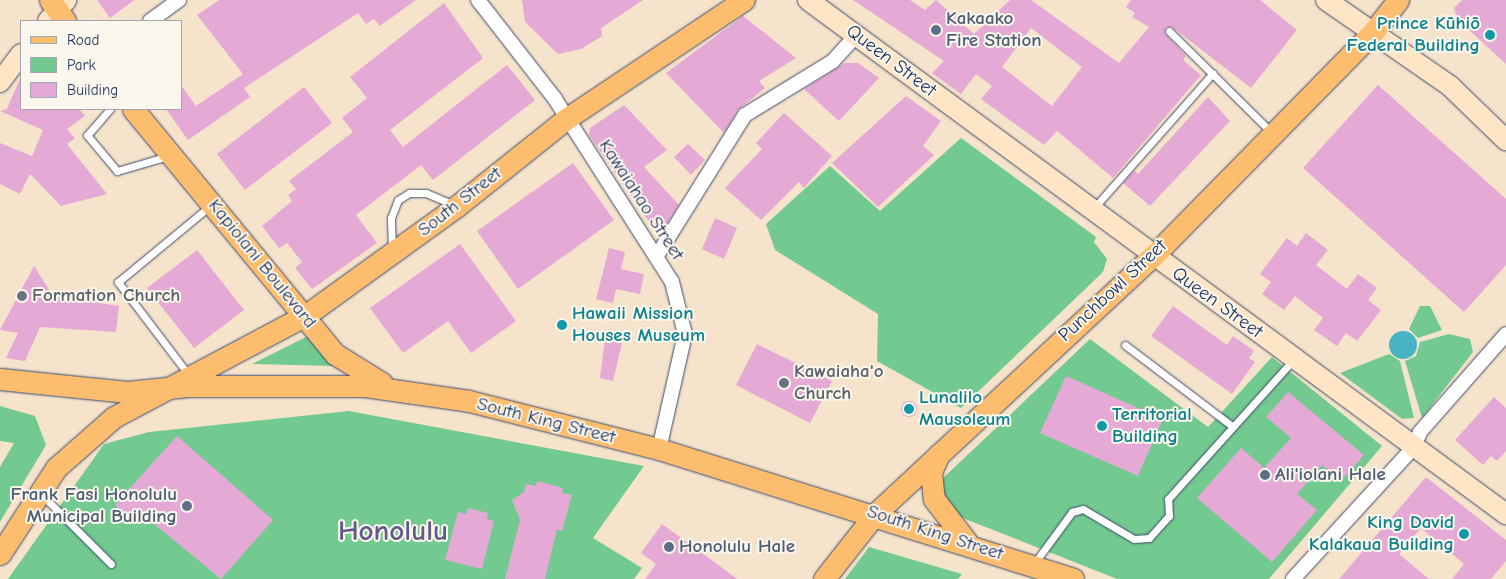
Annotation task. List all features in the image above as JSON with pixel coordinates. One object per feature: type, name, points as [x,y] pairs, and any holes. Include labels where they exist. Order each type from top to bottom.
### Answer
[{"type":"main road","name":"South Street","points":[[0,554],[39,492],[83,441],[114,417],[192,379],[306,315],[457,206],[566,119],[744,0]]},
{"type":"main road","name":"Queen Street","points":[[808,0],[857,34],[1091,211],[1506,514]]},
{"type":"main road","points":[[1326,0],[1450,86],[1506,140]]},
{"type":"main road","name":"Punchbowl Street","points":[[824,579],[875,514],[940,451],[1153,256],[1271,132],[1373,32],[1398,0]]},
{"type":"main road","points":[[0,82],[20,55]]},
{"type":"main road","name":"Kapiolani Boulevard","points":[[134,110],[306,315],[335,354],[354,369],[377,382],[411,391]]},
{"type":"main road","name":"South King Street","points":[[0,379],[127,392],[365,386],[411,391],[469,401],[659,449],[875,514],[1072,579]]},
{"type":"main road","points":[[940,451],[931,472],[934,499],[969,544]]},
{"type":"street","points":[[151,20],[179,0]]},
{"type":"street","name":"Kawaiahao Street","points":[[478,0],[566,119],[658,254],[674,290],[685,334],[659,449]]},
{"type":"street","points":[[658,254],[745,115],[833,60],[857,34]]},
{"type":"street","points":[[1293,579],[1414,447],[1420,432],[1506,334]]},
{"type":"lane","points":[[1169,31],[1271,132]]},
{"type":"lane","points":[[1091,211],[1214,74]]},
{"type":"lane","points":[[109,110],[87,135],[117,171],[172,154]]},
{"type":"lane","points":[[392,253],[390,218],[398,200],[409,193],[426,193],[457,206]]},
{"type":"lane","points":[[192,379],[118,282],[213,203]]},
{"type":"lane","points":[[1125,345],[1232,426]]},
{"type":"lane","points":[[1033,565],[1072,512],[1083,509],[1134,538],[1149,538],[1169,516],[1168,499],[1294,358]]},
{"type":"lane","points":[[39,492],[111,564]]},
{"type":"green space","points":[[961,138],[1096,237],[1094,242],[1107,259],[1103,272],[961,408],[877,361],[878,314],[775,250],[766,224],[830,166],[880,211]]},
{"type":"green space","points":[[1420,306],[1430,306],[1442,330],[1418,338],[1409,329]]},
{"type":"green space","points":[[1449,334],[1470,339],[1473,352],[1422,418],[1405,361],[1416,356],[1420,342]]},
{"type":"green space","points":[[306,337],[309,337],[333,366],[252,364]]},
{"type":"green space","points":[[1090,339],[1208,427],[1272,357],[1382,446],[1269,579],[1117,579],[945,511],[941,480]]},
{"type":"green space","points":[[1389,354],[1400,361],[1414,418],[1402,419],[1340,373]]},
{"type":"green space","points":[[0,406],[35,416],[46,445],[0,522],[0,467],[14,443],[0,441]]},
{"type":"green space","points":[[349,411],[644,466],[593,538],[642,568],[634,579],[8,579],[104,444],[149,432]]},
{"type":"green space","points":[[869,547],[962,574],[958,579],[845,579]]},
{"type":"water","points":[[1403,331],[1413,335],[1417,345],[1413,355],[1403,359],[1393,355],[1389,345],[1393,335]]},
{"type":"building","points":[[97,0],[134,0],[110,18]]},
{"type":"building","points":[[219,0],[416,0],[380,26],[374,19],[366,24],[358,13],[244,88],[250,97],[188,140],[167,110],[182,110],[182,86],[196,106],[243,74],[197,15]]},
{"type":"building","points":[[522,0],[643,0],[601,28],[602,36],[581,49],[558,54],[525,22]]},
{"type":"building","points":[[853,0],[910,0],[925,10],[936,0],[974,34],[1010,0],[1031,0],[1119,63],[1149,27],[1132,17],[1135,13],[1126,7],[1131,0],[1260,0],[1297,30],[1251,88],[1172,27],[1166,27],[1165,34],[1186,56],[1183,60],[1201,75],[1113,178],[1057,131],[1044,145],[981,99],[992,86],[976,74],[961,94],[932,73],[944,61]],"holes":[[[1031,28],[1082,67],[1052,106],[1002,67]]]},
{"type":"building","name":"Prince Kūhiō Federal Building","points":[[1462,0],[1506,0],[1506,64],[1457,19],[1454,8]]},
{"type":"building","points":[[444,3],[483,58],[390,130],[403,147],[507,65],[535,100],[433,180],[421,165],[356,215],[377,243],[312,289],[295,268],[302,262],[287,243],[279,248],[262,226],[292,201],[288,195],[296,189],[289,181],[353,132],[342,118],[367,98],[350,77]]},
{"type":"building","points":[[743,16],[796,58],[759,81],[765,88],[738,110],[724,133],[666,73]]},
{"type":"building","points":[[845,63],[858,63],[879,78],[839,121],[804,89]]},
{"type":"building","points":[[20,78],[20,110],[80,110],[85,116],[67,129],[75,138],[67,144],[107,194],[61,206],[30,174],[20,194],[0,184],[0,143],[32,156],[43,130],[0,111],[7,109]]},
{"type":"building","points":[[1378,85],[1506,199],[1506,265],[1464,312],[1303,168]]},
{"type":"building","points":[[304,87],[332,123],[245,190],[217,154]]},
{"type":"building","points":[[906,96],[941,121],[923,146],[934,155],[878,207],[832,163]]},
{"type":"building","points":[[1208,97],[1230,121],[1150,206],[1123,183],[1134,171],[1138,174]]},
{"type":"building","points":[[624,105],[667,150],[644,167],[679,205],[659,236],[589,135],[590,128]]},
{"type":"building","points":[[784,113],[832,156],[804,188],[799,182],[761,220],[725,188],[762,149],[756,143]]},
{"type":"building","points":[[688,144],[705,160],[691,175],[674,157]]},
{"type":"building","points":[[573,163],[614,220],[518,289],[477,231]]},
{"type":"building","points":[[715,218],[737,228],[724,259],[702,249]]},
{"type":"building","points":[[1306,233],[1328,250],[1316,265],[1347,289],[1358,274],[1377,288],[1368,300],[1381,310],[1357,341],[1346,333],[1337,346],[1314,330],[1323,318],[1295,296],[1284,310],[1262,294],[1271,282],[1260,274],[1287,238],[1297,246]]},
{"type":"building","points":[[460,244],[516,321],[471,353],[448,321],[403,353],[370,308]]},
{"type":"building","points":[[609,248],[625,252],[621,269],[644,274],[640,294],[616,289],[613,303],[596,299]]},
{"type":"building","points":[[197,250],[244,310],[194,348],[147,288]]},
{"type":"building","points":[[34,266],[53,296],[119,306],[116,332],[40,327],[25,361],[6,358],[18,333],[0,330]]},
{"type":"building","points":[[1173,306],[1227,345],[1233,336],[1254,351],[1249,358],[1255,362],[1232,394],[1151,336]]},
{"type":"building","points":[[605,339],[622,343],[613,381],[600,378]]},
{"type":"building","name":"Kawaiaha'o Church","points":[[757,344],[832,381],[810,423],[736,385]]},
{"type":"building","name":"Territorial Building","points":[[1066,376],[1163,419],[1138,476],[1040,433]]},
{"type":"building","name":"Ali'iolani Hale","points":[[1288,392],[1364,455],[1341,481],[1322,465],[1297,494],[1317,510],[1272,562],[1197,498],[1241,448],[1264,468],[1291,438],[1266,417]]},
{"type":"building","points":[[1494,397],[1506,408],[1506,451],[1497,461],[1491,456],[1483,465],[1455,440]]},
{"type":"building","name":"Lunalilo Mausoleum","points":[[909,401],[917,409],[909,417],[901,409]]},
{"type":"building","name":"Frank Fasi Honolulu Municipal Building","points":[[177,436],[273,520],[221,579],[135,508],[128,516],[115,505]]},
{"type":"building","name":"King David Kalakaua Building","points":[[1426,477],[1506,540],[1506,561],[1491,579],[1452,579],[1464,564],[1421,528],[1399,554],[1429,579],[1339,579]]},
{"type":"building","points":[[537,481],[563,488],[562,493],[572,495],[562,531],[557,529],[545,579],[505,579],[520,520],[512,500],[524,492],[526,484],[536,486]]},
{"type":"building","points":[[468,508],[488,513],[487,519],[494,521],[482,569],[445,560],[458,512],[466,514]]},
{"type":"building","name":"Honolulu Hale","points":[[662,524],[737,579],[645,579],[656,564],[641,553]]},
{"type":"place","name":"Kakaako Fire Station","points":[[936,30]]},
{"type":"place","name":"Prince Kūhiō Federal Building","points":[[1490,35]]},
{"type":"place","name":"Formation Church","points":[[22,296]]},
{"type":"place","name":"Hawaii Mission Houses Museum","points":[[562,325]]},
{"type":"place","name":"Kawaiaha'o Church","points":[[784,383]]},
{"type":"place","name":"Lunalilo Mausoleum","points":[[909,409]]},
{"type":"place","name":"Territorial Building","points":[[1102,426]]},
{"type":"place","name":"Ali'iolani Hale","points":[[1265,475]]},
{"type":"place","name":"Frank Fasi Honolulu Municipal Building","points":[[187,506]]},
{"type":"place","name":"King David Kalakaua Building","points":[[1464,534]]},
{"type":"place","name":"Honolulu Hale","points":[[669,547]]},
{"type":"district","name":"Honolulu","points":[[393,531]]}]
